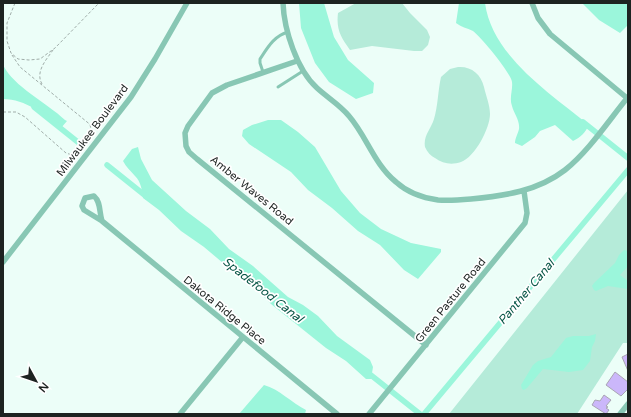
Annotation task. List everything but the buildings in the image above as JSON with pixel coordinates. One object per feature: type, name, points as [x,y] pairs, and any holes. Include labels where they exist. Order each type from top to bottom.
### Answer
[{"type":"street","name":"Milwaukee Boulevard","points":[[3,262],[131,97],[187,3]]},
{"type":"street","points":[[283,3],[288,32],[297,61],[316,87],[350,116],[382,169],[398,184],[408,190],[428,198],[450,200],[484,198],[524,191],[554,178],[572,164],[586,149],[628,97],[550,34],[538,18],[532,3]]},
{"type":"street","name":"Amber Waves Road","points":[[297,61],[226,85],[212,93],[188,126],[185,133],[186,146],[197,159],[426,345]]},
{"type":"street","name":"Green Pasture Road","points":[[368,414],[525,223],[527,212],[524,191]]},
{"type":"street","name":"Dakota Ridge Place","points":[[102,221],[97,199],[94,196],[85,198],[82,206],[84,210],[102,221],[337,414]]},
{"type":"street","points":[[180,414],[243,337]]},
{"type":"street","points":[[620,414],[628,404]]},
{"type":"lane","points":[[263,72],[260,59],[276,38],[281,34],[288,32]]},
{"type":"lane","points":[[278,87],[303,71]]},
{"type":"path","points":[[15,3],[7,23],[7,41],[11,53],[20,67],[102,134]]},
{"type":"path","points":[[43,86],[40,80],[40,71],[46,59],[99,3]]},
{"type":"path","points":[[11,53],[18,59],[40,59],[55,48]]},
{"type":"path","points":[[3,112],[16,112],[25,117],[66,153],[72,155],[78,153],[90,137],[90,124]]},
{"type":"shaded area","points":[[356,3],[402,3],[427,30],[430,37],[428,45],[422,51],[372,46],[350,50],[340,33],[338,13]]},
{"type":"shaded area","points":[[458,67],[471,69],[483,82],[490,114],[485,134],[471,154],[461,162],[448,163],[441,162],[428,152],[425,147],[425,139],[433,123],[441,77],[450,69]]},
{"type":"shaded area","points":[[628,190],[628,343],[623,343],[577,414],[449,414]]},
{"type":"water","points":[[299,3],[324,3],[334,37],[348,60],[374,83],[373,93],[356,99],[329,82],[315,63],[301,28]]},
{"type":"water","points":[[459,3],[485,3],[490,22],[499,40],[511,56],[525,72],[589,125],[578,138],[573,141],[555,125],[540,131],[535,137],[522,146],[515,143],[519,126],[511,103],[512,82],[510,77],[489,47],[473,31],[456,23]]},
{"type":"water","points":[[582,3],[628,3],[628,25],[620,33],[599,20]]},
{"type":"water","points":[[3,65],[8,73],[22,87],[67,121],[61,128],[41,113],[27,105],[3,99]]},
{"type":"water","points":[[268,120],[281,120],[315,147],[341,191],[360,213],[381,229],[411,243],[441,249],[441,252],[418,279],[404,270],[380,245],[358,231],[332,208],[308,190],[291,172],[249,144],[242,136],[243,130],[252,125]]},
{"type":"water","points":[[138,147],[141,159],[152,180],[186,211],[210,229],[229,249],[253,266],[288,297],[303,305],[318,316],[337,336],[370,360],[373,367],[371,379],[366,379],[346,361],[326,348],[271,304],[250,283],[236,274],[204,247],[181,231],[159,210],[143,198],[139,181],[123,161],[132,149]]},
{"type":"water","points":[[624,250],[628,251],[628,266],[620,275],[628,281],[628,289],[608,286],[596,291],[594,290],[592,286],[594,283],[615,263],[619,255]]},
{"type":"water","points":[[596,334],[590,361],[583,370],[569,372],[543,369],[527,388],[524,390],[522,389],[521,385],[533,365],[538,361],[551,357],[566,338]]},
{"type":"water","points":[[264,385],[270,387],[306,410],[305,414],[239,414]]},
{"type":"waterway","name":"Spadefood Canal","points":[[34,107],[79,143]]},
{"type":"waterway","points":[[583,122],[628,158]]},
{"type":"waterway","name":"Spadefood Canal","points":[[107,165],[147,197]]},
{"type":"waterway","name":"Panther Canal","points":[[424,414],[628,170]]},
{"type":"waterway","name":"Spadefood Canal","points":[[367,372],[420,414]]}]
